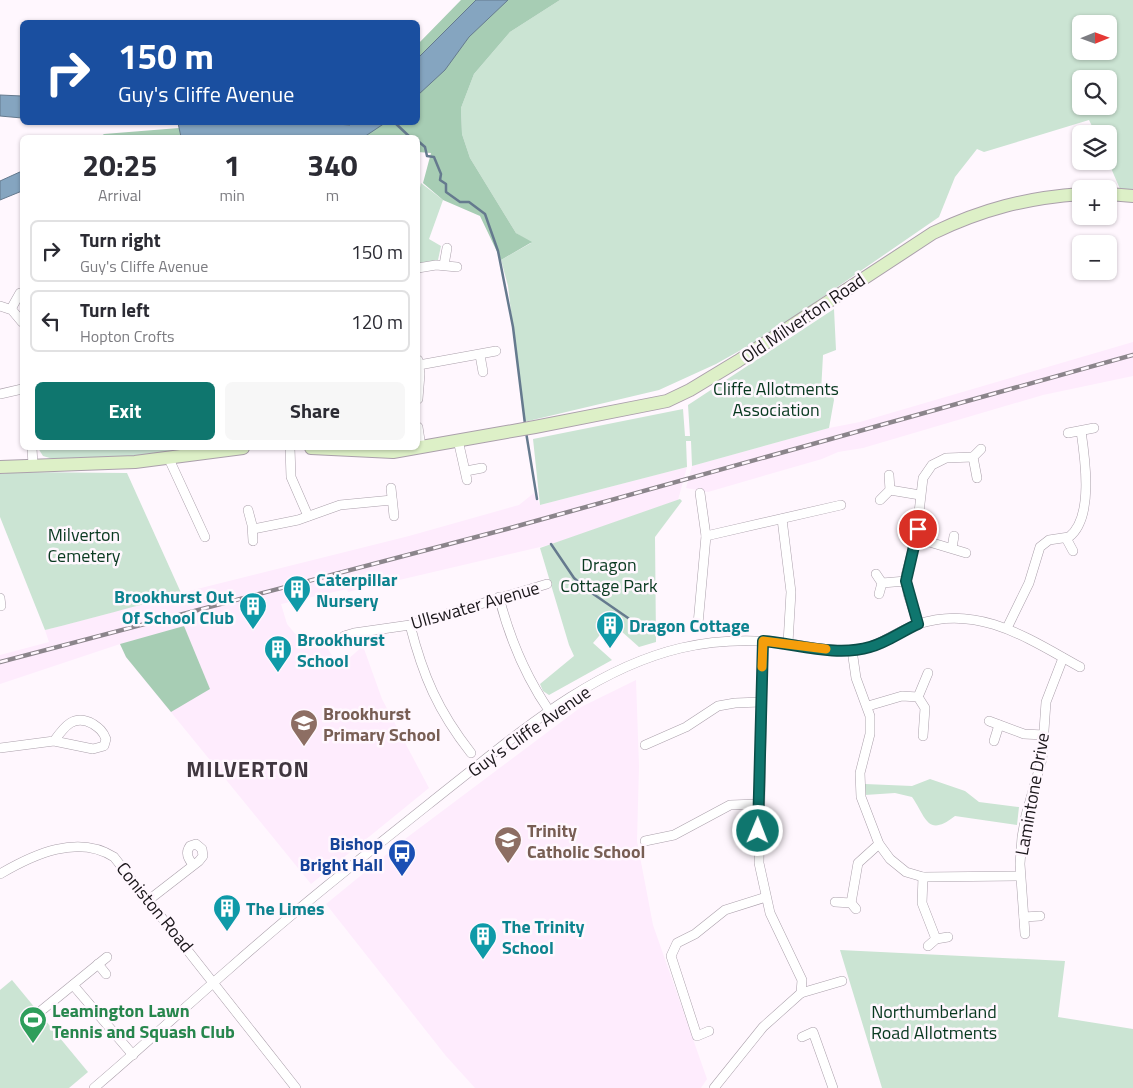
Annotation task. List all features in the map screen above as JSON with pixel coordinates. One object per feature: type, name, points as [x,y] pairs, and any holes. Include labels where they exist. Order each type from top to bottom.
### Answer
[{"type":"street","name":"Old Milverton Road","points":[[421,447],[535,428],[654,405],[679,397],[738,361],[933,233],[978,213],[1006,204],[1072,195]]},
{"type":"street","points":[[1117,195],[1133,196]]},
{"type":"street","points":[[444,265],[447,248]]},
{"type":"street","points":[[420,268],[444,265],[457,267]]},
{"type":"street","points":[[11,308],[20,293]]},
{"type":"street","points":[[0,306],[11,308],[20,319]]},
{"type":"street","points":[[420,362],[480,355],[496,351]]},
{"type":"street","points":[[480,355],[483,372]]},
{"type":"street","points":[[0,394],[20,389]]},
{"type":"street","points":[[1068,432],[1094,428]]},
{"type":"street","points":[[1007,628],[1029,583],[1040,547],[1050,540],[1066,538],[1078,526],[1083,510],[1086,475],[1081,431]]},
{"type":"street","points":[[420,440],[421,447]]},
{"type":"street","points":[[458,440],[467,475],[482,468]]},
{"type":"street","points":[[918,624],[906,581],[916,538],[923,478],[932,466],[951,457],[973,457],[981,448]]},
{"type":"street","points":[[32,450],[33,465]]},
{"type":"street","points":[[0,466],[135,462],[230,450]]},
{"type":"street","points":[[290,450],[291,477],[308,516]]},
{"type":"street","name":"Old Milverton Road","points":[[357,450],[387,452],[401,450]]},
{"type":"street","points":[[973,457],[977,478]]},
{"type":"street","points":[[169,459],[205,531]]},
{"type":"street","points":[[880,500],[890,490],[889,475]]},
{"type":"street","points":[[390,488],[394,516]]},
{"type":"street","points":[[890,490],[920,495]]},
{"type":"street","points":[[698,624],[706,536],[700,493]]},
{"type":"street","points":[[253,529],[288,523],[346,504],[392,500]]},
{"type":"street","points":[[706,536],[841,505]]},
{"type":"street","points":[[248,510],[253,529],[253,541]]},
{"type":"street","points":[[782,519],[791,592],[788,643]]},
{"type":"street","points":[[952,548],[954,536]]},
{"type":"street","points":[[916,538],[966,554]]},
{"type":"street","points":[[1066,538],[1072,551]]},
{"type":"street","points":[[876,574],[882,583],[879,594]]},
{"type":"street","points":[[882,583],[906,581]]},
{"type":"street","name":"Ullswater Avenue","points":[[344,636],[410,625],[547,584]]},
{"type":"street","points":[[499,597],[506,627],[519,660],[550,712]]},
{"type":"street","name":"Guy's Cliffe Avenue","points":[[94,1088],[133,1056],[215,982],[361,859],[550,712],[613,674],[654,655],[703,643],[763,641],[852,650],[874,646],[918,624],[962,618],[984,621],[1007,628],[1080,667]]},
{"type":"street","points":[[410,625],[424,676],[433,696],[451,728],[471,753]]},
{"type":"street","points":[[763,641],[758,854],[766,897],[777,929],[802,980],[801,993]]},
{"type":"street","points":[[852,650],[856,678],[868,706],[871,728],[859,785],[862,803],[879,844],[896,866],[922,877],[1020,876]]},
{"type":"street","name":"Lamintone Drive","points":[[1025,934],[1020,876],[1024,824],[1041,766],[1046,702],[1064,658]]},
{"type":"street","points":[[918,696],[928,673]]},
{"type":"street","points":[[868,706],[902,696],[918,696]]},
{"type":"street","points":[[918,696],[924,708],[923,736]]},
{"type":"street","points":[[646,745],[686,727],[718,706],[761,702]]},
{"type":"street","points":[[0,748],[54,741],[97,750],[104,746],[106,739],[99,728],[88,721],[79,720],[66,725],[54,741]]},
{"type":"street","points":[[989,722],[1024,734],[1044,735]]},
{"type":"street","points":[[994,741],[999,725]]},
{"type":"street","points":[[645,841],[674,835],[730,805],[758,804]]},
{"type":"street","points":[[835,902],[853,906],[858,863],[879,844]]},
{"type":"street","name":"Coniston Road","points":[[0,874],[22,862],[72,847],[96,847],[114,857],[215,982],[296,1088]]},
{"type":"street","points":[[150,900],[193,865]]},
{"type":"street","points":[[922,877],[922,903],[936,939]]},
{"type":"street","points":[[709,1031],[697,1036],[671,956],[672,952],[677,942],[695,934],[725,910],[766,897]]},
{"type":"street","points":[[1024,917],[1040,916]]},
{"type":"street","points":[[928,946],[936,939],[948,937]]},
{"type":"street","points":[[42,1010],[108,957]]},
{"type":"street","points":[[98,964],[106,974]]},
{"type":"street","points":[[714,1088],[763,1027],[801,993],[842,981]]},
{"type":"street","points":[[73,985],[133,1056]]},
{"type":"street","points":[[802,1036],[813,1032],[833,1088]]},
{"type":"shaded area","points":[[1133,342],[1133,376],[1043,395],[863,448],[838,452],[822,459],[708,492],[686,488],[692,466],[829,428],[860,422]]},
{"type":"shaded area","name":"Brookhurst Primary School","points":[[687,467],[678,500],[553,544],[348,592],[347,589],[281,604],[287,624],[302,642],[313,643],[322,639],[339,667],[363,646],[382,699],[429,788],[311,884],[126,657],[120,644],[0,684],[0,655],[49,642],[45,630],[107,614],[125,607],[409,536],[519,505],[534,493],[540,505]]},
{"type":"shaded area","name":"Trinity Catholic School","points":[[636,680],[639,766],[637,841],[653,925],[707,1079],[701,1088],[475,1088],[446,1056],[326,904],[409,836],[581,707]]},
{"type":"green space","points":[[461,0],[560,0],[510,32],[474,74],[461,108],[462,134],[470,158],[516,233],[532,242],[501,260],[480,216],[443,200],[423,183],[431,153],[420,152],[420,135],[103,135],[194,125],[420,125],[420,42]]},
{"type":"green space","points":[[560,0],[1133,0],[1133,192],[1120,189],[1112,170],[1117,170],[1117,125],[1092,125],[1089,120],[984,152],[977,149],[955,177],[939,217],[766,336],[716,364],[659,390],[524,422],[508,286],[501,260],[531,243],[516,233],[470,158],[462,134],[461,108],[474,74],[510,32]]},
{"type":"green space","points":[[421,183],[443,200],[429,239],[441,246],[438,260],[434,263],[420,265]]},
{"type":"green space","name":"Cliffe Allotments Association","points":[[834,309],[836,350],[823,355],[821,392],[833,395],[834,400],[829,428],[692,466],[691,441],[686,441],[687,467],[540,505],[533,439],[683,409],[685,436],[690,436],[688,405]]},
{"type":"green space","points":[[39,450],[188,450],[137,457],[53,459],[43,456]]},
{"type":"green space","name":"Milverton Cemetery","points":[[13,472],[127,473],[182,595],[45,630],[0,517],[0,474]]},
{"type":"green space","name":"Dragon Cottage Park","points":[[680,499],[682,501],[655,537],[656,642],[639,647],[611,622],[593,643],[612,660],[549,695],[543,691],[540,684],[574,656],[540,548]]},
{"type":"green space","points":[[184,626],[210,689],[171,712],[126,657],[120,644]]},
{"type":"green space","points":[[930,779],[965,791],[979,802],[1019,807],[1017,825],[955,816],[946,822],[933,825],[924,818],[912,797],[895,793],[865,795],[865,784],[912,786]]},
{"type":"green space","name":"Northumberland Road Allotments","points":[[840,950],[1065,961],[1058,1017],[1133,1029],[1133,1088],[882,1088]]},
{"type":"green space","name":"Leamington Lawn Tennis and Squash Club","points":[[12,980],[88,1072],[69,1088],[0,1088],[0,990]]},
{"type":"water","points":[[476,0],[508,0],[469,37],[445,70],[420,93],[420,56]]},
{"type":"water","points":[[0,95],[20,96],[20,118],[0,116]]},
{"type":"water","points":[[178,125],[350,125],[382,125],[367,135],[181,135]]},
{"type":"water","points":[[20,172],[20,192],[0,200],[0,181]]},
{"type":"waterway","points":[[397,125],[408,135]]},
{"type":"waterway","points":[[420,143],[425,147],[427,156],[434,157],[441,174],[440,180],[446,184],[446,192],[460,202],[469,202],[485,214],[498,251],[513,327],[525,424]]},
{"type":"waterway","points":[[526,432],[537,499]]},
{"type":"waterway","points":[[551,544],[574,578],[586,589],[644,629]]},
{"type":"railway","points":[[0,662],[514,527],[1133,355]]},
{"type":"slow traffic","points":[[762,667],[763,641],[826,649]]},
{"type":"place","name":"Caterpillar Nursery","points":[[297,613]]},
{"type":"place","name":"Brookhurst Out Of School Club","points":[[253,630]]},
{"type":"place","name":"Dragon Cottage","points":[[610,649]]},
{"type":"place","name":"Brookhurst School","points":[[278,673]]},
{"type":"place","name":"Brookhurst Primary School","points":[[304,747]]},
{"type":"place","name":"Trinity Catholic School","points":[[508,864]]},
{"type":"place","name":"Bishop Bright Hall","points":[[402,877]]},
{"type":"place","name":"The Limes","points":[[227,932]]},
{"type":"place","name":"The Trinity School","points":[[483,960]]},
{"type":"place","name":"Leamington Lawn Tennis and Squash Club","points":[[33,1044]]},
{"type":"district","name":"MILVERTON","points":[[248,769]]},
{"type":"route","points":[[758,831],[763,641],[838,650],[857,650],[874,646],[918,624],[908,594],[906,581],[918,529]]}]
